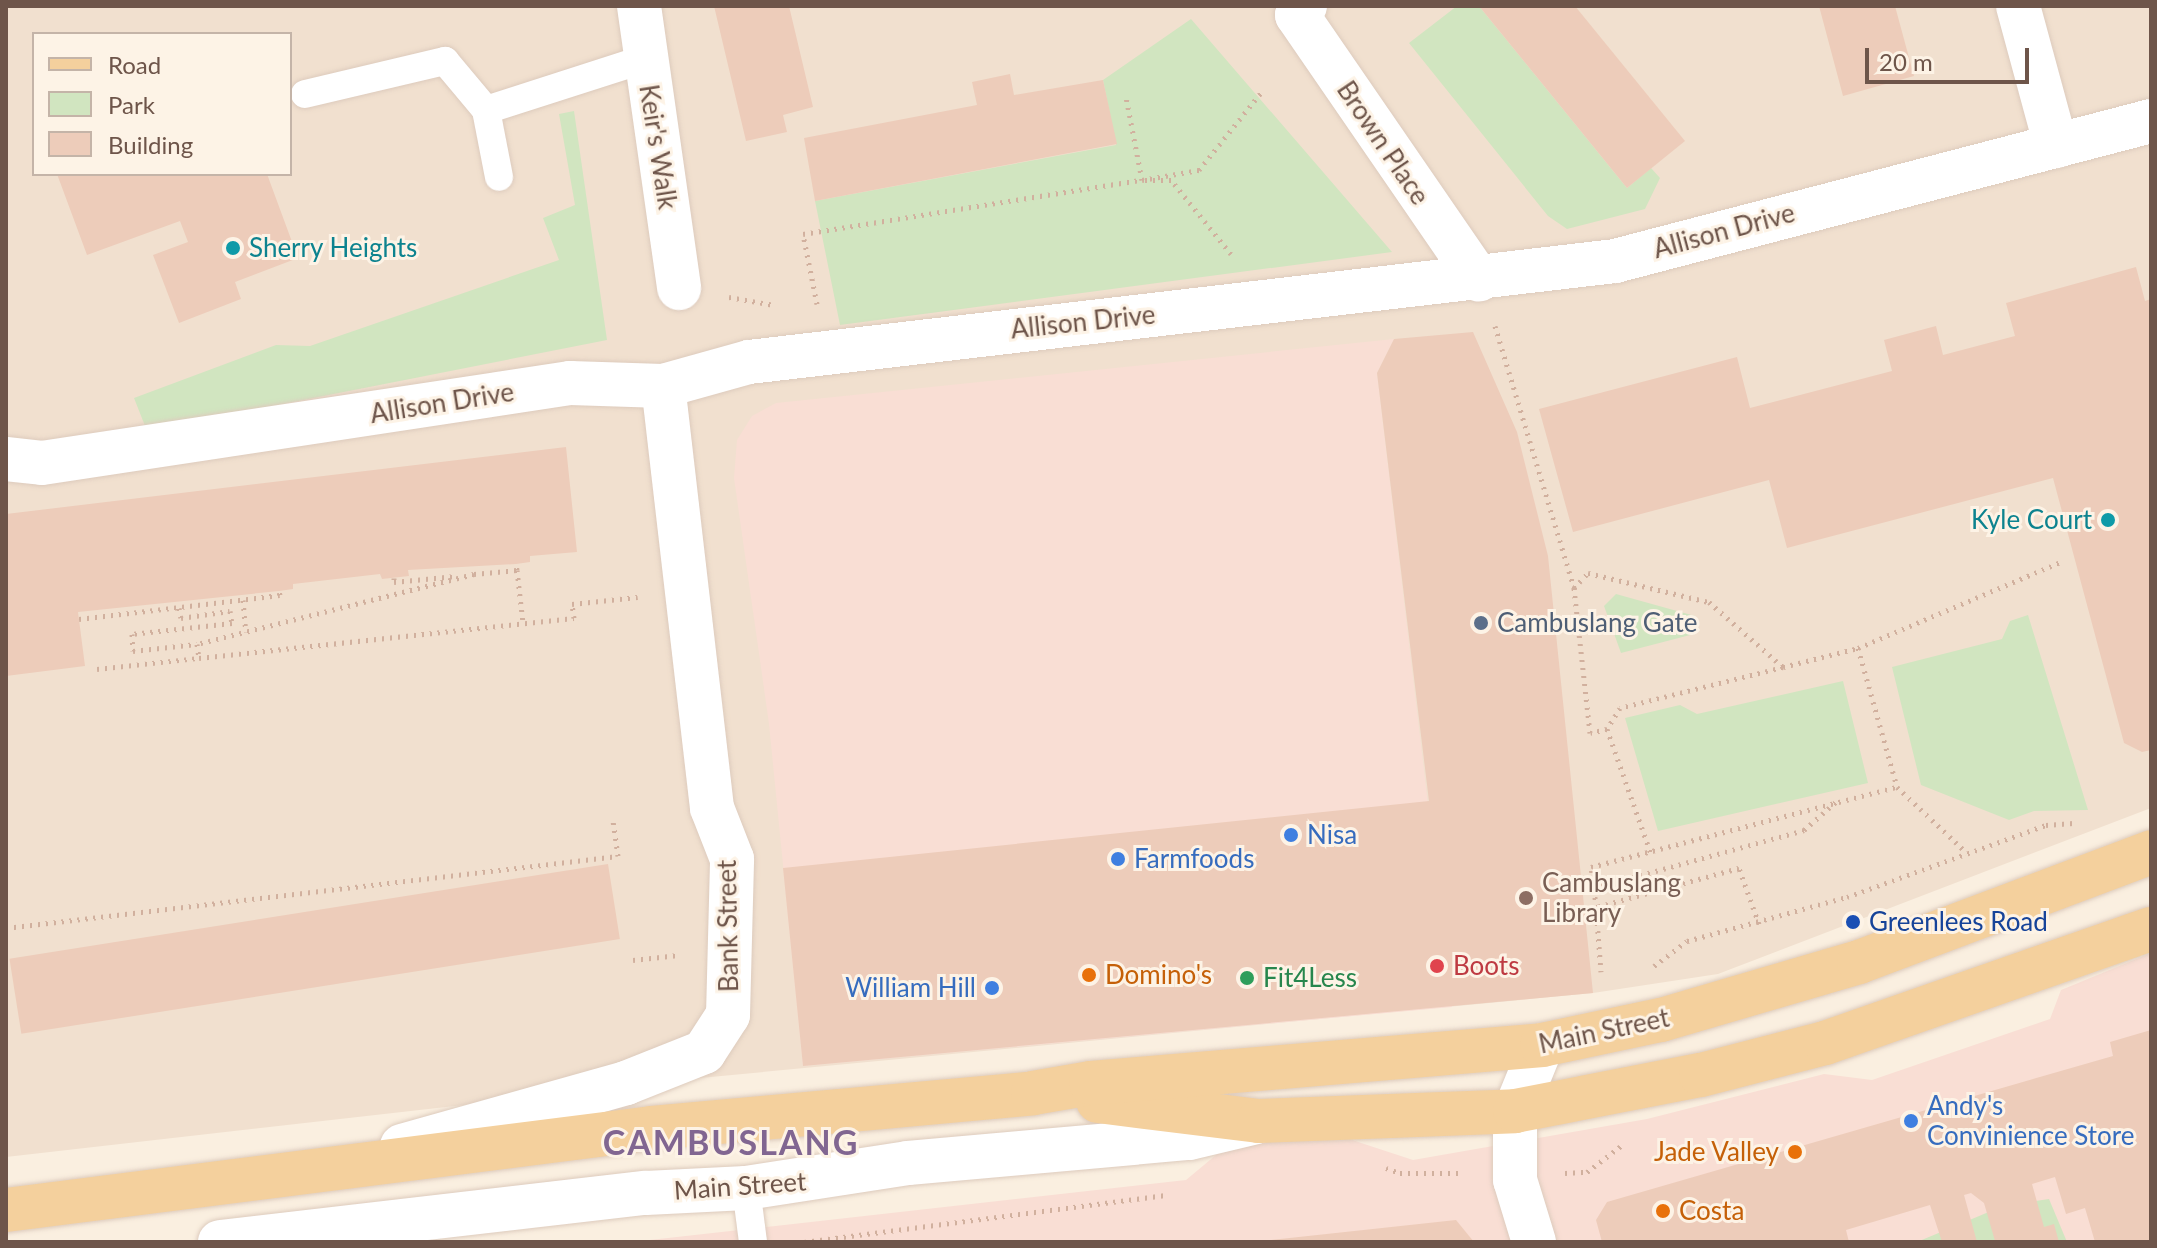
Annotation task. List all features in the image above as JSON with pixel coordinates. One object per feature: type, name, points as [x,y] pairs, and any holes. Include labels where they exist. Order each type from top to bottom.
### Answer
[{"type":"main road","name":"Main Street","points":[[6,1210],[652,1128],[1033,1093],[1091,1083],[1542,1045],[1661,1020],[1859,962],[2151,852]]},
{"type":"main road","name":"Main Street","points":[[1033,1093],[1259,1121],[1515,1111],[1701,1075],[1825,1043],[2151,929]]},
{"type":"street","name":"Keir's Walk","points":[[639,6],[679,288]]},
{"type":"street","name":"Brown Place","points":[[1305,6],[1297,15],[1479,280]]},
{"type":"street","points":[[2018,6],[2056,146]]},
{"type":"street","name":"Allison Drive","points":[[6,459],[42,463],[570,383],[663,386],[749,362],[1479,280],[1615,261],[2151,121]]},
{"type":"street","name":"Bank Street","points":[[311,1172],[626,1083],[704,1052],[728,1015],[732,983],[732,859],[712,808],[663,386]]},
{"type":"street","points":[[1534,1242],[1515,1180],[1515,1111],[1542,1045]]},
{"type":"street","name":"Main Street","points":[[220,1242],[646,1193],[746,1188],[908,1163],[1189,1138],[1259,1121]]},
{"type":"lane","points":[[486,110],[645,59]]},
{"type":"lane","points":[[305,94],[445,61],[486,110],[499,177]]},
{"type":"lane","points":[[746,1188],[753,1242]]},
{"type":"path","points":[[819,313],[803,234],[1199,170],[1263,90]]},
{"type":"path","points":[[1126,97],[1142,180]]},
{"type":"path","points":[[1142,180],[1171,180],[1235,260]]},
{"type":"path","points":[[1479,280],[1574,588],[1590,733],[1607,729],[1620,708],[1858,648],[2061,562]]},
{"type":"path","points":[[679,288],[788,308]]},
{"type":"path","points":[[394,578],[394,582],[517,567],[523,623]]},
{"type":"path","points":[[1574,588],[1588,573],[1709,602],[1783,667]]},
{"type":"path","points":[[179,608],[181,618],[230,611],[232,623],[132,634],[133,651],[197,644],[474,574]]},
{"type":"path","points":[[79,619],[280,595],[279,591]]},
{"type":"path","points":[[97,669],[574,618],[572,604],[687,592]]},
{"type":"path","points":[[243,600],[246,632]]},
{"type":"path","points":[[197,644],[199,658]]},
{"type":"path","points":[[1858,648],[1897,787],[1967,853]]},
{"type":"path","points":[[1607,729],[1651,854]]},
{"type":"path","points":[[1601,972],[1591,867],[1651,854],[1897,787]]},
{"type":"path","points":[[1594,888],[1804,830],[1837,801]]},
{"type":"path","points":[[6,928],[618,856],[613,819]]},
{"type":"path","points":[[1642,976],[1687,941],[1759,924],[2046,825],[2090,823]]},
{"type":"path","points":[[1596,907],[1739,868],[1759,924]]},
{"type":"shaded area","points":[[6,6],[2151,6],[2151,808],[1718,974],[1593,993],[700,1078],[6,1157]]},
{"type":"shaded area","points":[[1394,339],[1377,373],[1452,1007],[803,1066],[769,724],[734,478],[737,440],[752,416],[776,403]]},
{"type":"shaded area","points":[[2151,953],[2151,1242],[632,1242],[1186,1180],[1228,1145],[1284,1136],[1349,1139],[1413,1160],[1647,1119],[1824,1074],[1872,1080],[2050,1019],[2061,990]]},
{"type":"green space","points":[[1457,6],[1479,6],[1627,188],[1651,168],[1660,178],[1645,209],[1567,229],[1548,216],[1409,43]]},
{"type":"green space","points":[[1191,19],[1392,252],[840,325],[815,201],[1116,145],[1103,80]]},
{"type":"green space","points":[[574,111],[607,340],[147,431],[134,398],[276,345],[310,346],[559,260],[543,218],[575,205],[559,114]]},
{"type":"green space","points":[[1616,594],[1695,616],[1694,634],[1621,653],[1604,606]]},
{"type":"green space","points":[[2028,615],[2088,810],[2034,811],[2009,820],[1921,785],[1892,667],[2002,639],[2010,621]]},
{"type":"green space","points":[[1843,681],[1868,783],[1658,831],[1625,718],[1680,705],[1697,714]]},
{"type":"green space","points":[[2049,1199],[2067,1242],[1917,1242],[2003,1206]]},
{"type":"building","points":[[714,6],[789,6],[813,107],[783,115],[787,132],[746,141]]},
{"type":"building","points":[[1479,6],[1575,6],[1685,141],[1627,188]]},
{"type":"building","points":[[1819,6],[1895,6],[1914,76],[1843,96]]},
{"type":"building","points":[[1010,74],[1014,95],[1103,80],[1117,144],[815,201],[804,138],[977,105],[972,82]]},
{"type":"building","name":"Sherry Heights","points":[[58,176],[268,176],[298,258],[235,282],[241,299],[179,323],[153,255],[188,242],[180,221],[87,255]]},
{"type":"building","points":[[2136,267],[2145,301],[2151,299],[2151,750],[2142,752],[2124,743],[2053,478],[1787,548],[1769,480],[1573,532],[1539,409],[1737,357],[1750,408],[1892,371],[1884,340],[1936,326],[1943,355],[2015,336],[2006,303]]},
{"type":"building","points":[[1473,332],[1517,432],[1548,556],[1593,993],[803,1066],[783,868],[1429,801],[1377,373],[1394,339]]},
{"type":"building","points":[[566,447],[577,552],[530,556],[530,562],[516,564],[408,570],[409,576],[382,579],[380,574],[293,584],[293,589],[279,591],[78,612],[85,666],[6,676],[6,514]]},
{"type":"building","points":[[608,864],[620,939],[21,1034],[9,959]]},
{"type":"building","points":[[2151,1030],[2151,1242],[2095,1242],[2085,1208],[2066,1214],[2055,1177],[2032,1184],[2044,1227],[2054,1224],[2059,1242],[1995,1241],[1984,1203],[1971,1193],[1964,1195],[1977,1242],[1942,1242],[1930,1205],[1846,1230],[1849,1242],[1602,1242],[1596,1220],[1607,1202],[2113,1056],[2110,1042]]},
{"type":"building","points":[[1456,1220],[1474,1242],[1271,1242],[1271,1240]]},
{"type":"place","name":"Sherry Heights","points":[[233,248]]},
{"type":"place","name":"Kyle Court","points":[[2108,520]]},
{"type":"place","name":"Cambuslang Gate","points":[[1481,623]]},
{"type":"place","name":"Nisa","points":[[1291,835]]},
{"type":"place","name":"Farmfoods","points":[[1118,859]]},
{"type":"place","name":"Cambuslang Library","points":[[1526,898]]},
{"type":"place","name":"Greenlees Road","points":[[1853,922]]},
{"type":"place","name":"Boots","points":[[1437,966]]},
{"type":"place","name":"Domino's","points":[[1089,975]]},
{"type":"place","name":"Fit4Less","points":[[1247,978]]},
{"type":"place","name":"William Hill","points":[[992,988]]},
{"type":"place","name":"Andy's Convinience Store","points":[[1911,1121]]},
{"type":"place","name":"Jade Valley","points":[[1795,1152]]},
{"type":"place","name":"Costa","points":[[1663,1211]]},
{"type":"district","name":"CAMBUSLANG","points":[[731,1142]]}]
